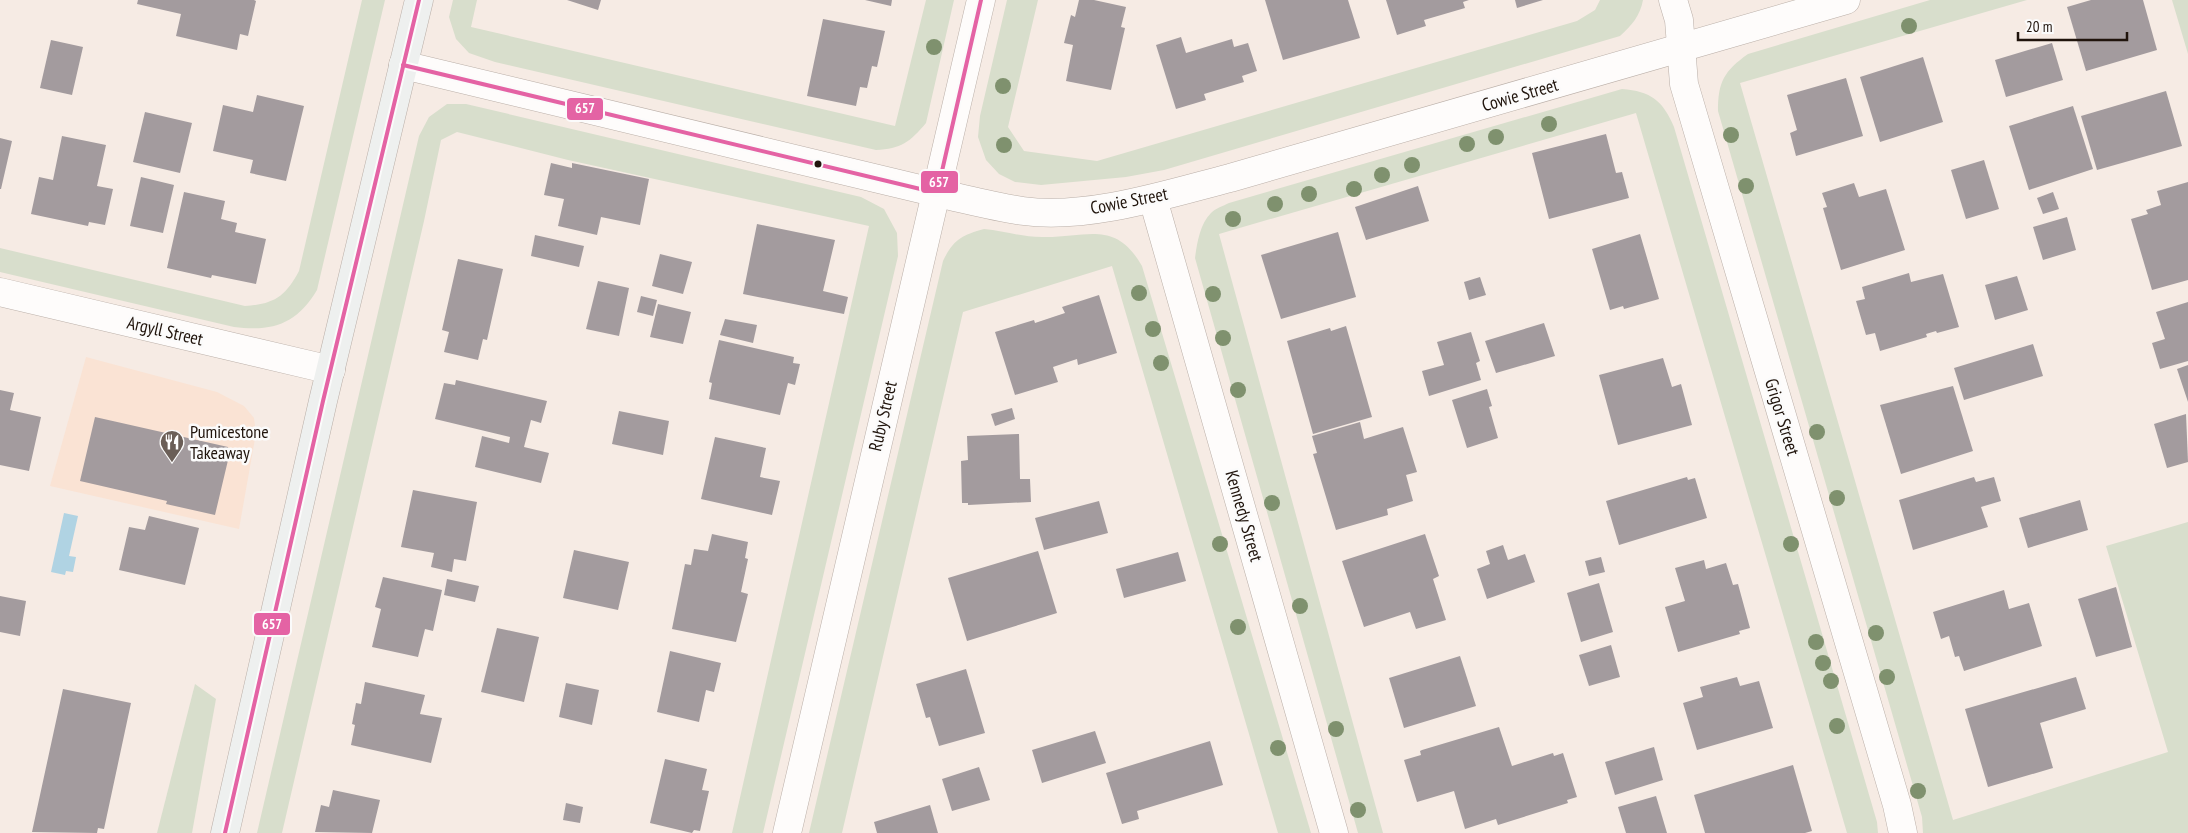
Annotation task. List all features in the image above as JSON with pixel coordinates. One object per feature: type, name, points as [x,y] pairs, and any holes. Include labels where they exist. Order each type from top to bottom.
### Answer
[{"type":"main road","points":[[226,833],[331,370],[418,0]]},
{"type":"street","name":"Ruby Street","points":[[787,833],[981,0]]},
{"type":"street","name":"Grigor Street","points":[[1673,0],[1679,20],[1684,84],[1897,805],[1903,833]]},
{"type":"street","name":"Cowie Street","points":[[403,65],[937,193],[1024,211],[1085,211],[1153,199],[1846,0]]},
{"type":"street","name":"Kennedy Street","points":[[1153,199],[1334,833]]},
{"type":"street","name":"Argyll Street","points":[[0,292],[331,370]]},
{"type":"shaded area","points":[[86,357],[217,392],[244,406],[254,418],[256,433],[239,529],[50,486]]},
{"type":"green space","points":[[362,0],[385,0],[317,290],[301,311],[292,318],[282,323],[260,328],[234,327],[0,272],[0,248],[245,306],[264,303],[278,297],[289,287],[299,271]]},
{"type":"green space","points":[[453,0],[477,0],[471,27],[895,126],[926,0],[954,0],[926,123],[910,140],[899,146],[876,150],[495,62],[469,53],[456,39],[449,17]]},
{"type":"green space","points":[[1007,0],[1038,0],[1008,127],[1024,151],[1097,161],[1577,21],[1595,10],[1600,0],[1643,0],[1635,20],[1620,36],[1164,170],[1126,177],[1041,185],[1015,182],[999,174],[986,160],[978,137],[980,116]]},
{"type":"green space","points":[[1930,0],[2027,0],[1740,83],[1953,820],[2168,752],[2106,546],[2188,522],[2188,833],[1923,833],[1922,817],[1718,111],[1718,101],[1724,78],[1733,66],[1748,54]]},
{"type":"green space","points":[[2172,0],[2188,0],[2188,54]]},
{"type":"green space","points":[[1622,89],[1641,92],[1655,99],[1665,110],[1674,127],[1877,822],[1878,833],[1847,833],[1636,113],[1219,234],[1383,833],[1358,833],[1195,258],[1202,228],[1211,213],[1229,203]]},
{"type":"green space","points":[[447,104],[466,104],[861,197],[884,209],[897,233],[898,256],[763,833],[732,833],[869,226],[568,160],[457,132],[441,140],[424,221],[282,833],[257,833],[419,136],[429,117]]},
{"type":"green space","points":[[984,229],[1035,237],[1086,234],[1110,236],[1132,251],[1142,266],[1311,833],[1278,833],[1112,266],[963,312],[842,833],[809,833],[943,261],[959,239]]},
{"type":"green space","points":[[195,684],[216,699],[192,833],[157,833]]},
{"type":"water","points":[[64,513],[78,516],[69,556],[76,557],[73,572],[66,571],[65,575],[51,572]]},
{"type":"building","points":[[138,0],[256,1],[248,36],[240,34],[237,50],[176,36],[181,14],[137,4]]},
{"type":"building","points":[[567,0],[601,0],[598,10]]},
{"type":"building","points":[[865,0],[892,0],[891,6]]},
{"type":"building","points":[[1079,0],[1094,0],[1126,7],[1121,27],[1125,28],[1111,90],[1066,81],[1073,45],[1064,43],[1071,15],[1075,17]]},
{"type":"building","points":[[1265,0],[1348,0],[1360,38],[1283,60]]},
{"type":"building","points":[[1386,0],[1469,0],[1463,2],[1465,8],[1424,20],[1426,26],[1397,35]]},
{"type":"building","points":[[1515,0],[1543,0],[1517,8]]},
{"type":"building","points":[[2091,0],[2143,0],[2157,50],[2086,71],[2067,7]]},
{"type":"building","points":[[823,19],[885,31],[877,67],[872,66],[867,88],[860,87],[856,106],[807,96]]},
{"type":"building","points":[[1181,37],[1186,53],[1232,39],[1234,47],[1248,43],[1257,71],[1242,76],[1244,82],[1204,94],[1206,100],[1176,109],[1156,45]]},
{"type":"building","points":[[51,40],[83,47],[72,95],[40,88]]},
{"type":"building","points":[[2052,43],[2063,80],[2006,97],[1995,60]]},
{"type":"building","points":[[1923,57],[1943,122],[1880,142],[1860,77]]},
{"type":"building","points":[[1846,78],[1863,136],[1796,156],[1790,133],[1797,130],[1787,95]]},
{"type":"building","points":[[2166,91],[2182,146],[2097,170],[2081,116]]},
{"type":"building","points":[[257,95],[304,106],[286,181],[250,173],[253,160],[213,151],[223,105],[253,112]]},
{"type":"building","points":[[2073,106],[2093,169],[2029,190],[2009,126]]},
{"type":"building","points":[[145,112],[192,123],[180,173],[133,162]]},
{"type":"building","points":[[1606,134],[1616,173],[1622,172],[1629,198],[1549,219],[1532,153]]},
{"type":"building","points":[[62,136],[106,145],[97,186],[113,189],[105,225],[89,222],[88,226],[31,214],[39,177],[53,180]]},
{"type":"building","points":[[0,138],[12,141],[1,189],[0,189]]},
{"type":"building","points":[[1984,160],[1999,209],[1966,219],[1951,170]]},
{"type":"building","points":[[551,163],[572,168],[572,163],[649,179],[640,225],[601,217],[597,235],[558,226],[564,199],[544,195]]},
{"type":"building","points":[[141,177],[174,185],[163,233],[130,226]]},
{"type":"building","points":[[2188,182],[2188,280],[2152,290],[2131,219],[2148,214],[2146,210],[2161,205],[2157,191]]},
{"type":"building","points":[[1854,183],[1859,197],[1886,189],[1905,250],[1841,270],[1823,208],[1827,207],[1822,193]]},
{"type":"building","points":[[1418,186],[1429,221],[1366,240],[1355,207]]},
{"type":"building","points":[[184,192],[225,201],[221,219],[237,223],[235,232],[266,239],[256,284],[212,275],[211,278],[167,268]]},
{"type":"building","points":[[2053,192],[2059,209],[2043,214],[2037,198]]},
{"type":"building","points":[[2067,217],[2076,250],[2043,260],[2033,227]]},
{"type":"building","points":[[757,224],[835,240],[823,291],[848,297],[844,314],[743,294]]},
{"type":"building","points":[[1338,232],[1356,297],[1281,319],[1261,255]]},
{"type":"building","points":[[1640,234],[1659,299],[1624,309],[1623,306],[1610,310],[1592,249]]},
{"type":"building","points":[[535,235],[584,246],[579,267],[531,256]]},
{"type":"building","points":[[660,254],[692,262],[683,294],[652,286]]},
{"type":"building","points":[[458,259],[503,269],[487,340],[483,339],[478,360],[444,352],[449,332],[442,330]]},
{"type":"building","points":[[1909,273],[1911,282],[1943,274],[1959,327],[1926,334],[1927,337],[1880,351],[1875,333],[1866,335],[1856,301],[1865,299],[1862,287]]},
{"type":"building","points":[[2017,276],[2028,310],[1995,320],[1985,285]]},
{"type":"building","points":[[1480,277],[1486,295],[1469,300],[1464,282]]},
{"type":"building","points":[[598,281],[629,288],[619,336],[586,329]]},
{"type":"building","points":[[1099,295],[1117,353],[1078,365],[1077,359],[1053,367],[1058,382],[1015,395],[995,332],[1034,320],[1035,323],[1065,313],[1062,307]]},
{"type":"building","points":[[641,296],[657,300],[653,316],[637,312]]},
{"type":"building","points":[[2188,302],[2188,361],[2160,369],[2152,343],[2165,339],[2156,312]]},
{"type":"building","points":[[658,304],[691,312],[683,344],[650,337]]},
{"type":"building","points":[[725,319],[757,325],[753,343],[720,335]]},
{"type":"building","points":[[1544,323],[1555,356],[1496,373],[1485,341]]},
{"type":"building","points":[[1346,326],[1372,417],[1313,434],[1287,341],[1330,328],[1331,331]]},
{"type":"building","points":[[1471,332],[1480,361],[1476,363],[1481,380],[1429,396],[1422,371],[1444,365],[1437,342]]},
{"type":"building","points":[[719,340],[794,357],[793,363],[800,364],[795,385],[788,383],[780,415],[709,399],[712,383],[709,382]]},
{"type":"building","points":[[2033,344],[2043,376],[1964,400],[1954,368]]},
{"type":"building","points":[[1663,358],[1672,387],[1681,384],[1692,425],[1618,445],[1599,375]]},
{"type":"building","points":[[2188,365],[2188,402],[2177,369]]},
{"type":"building","points":[[456,380],[547,401],[541,423],[531,420],[524,447],[549,453],[541,483],[475,467],[482,436],[509,443],[510,437],[435,419],[444,383],[455,385]]},
{"type":"building","points":[[1953,386],[1973,451],[1901,474],[1880,405]]},
{"type":"building","points":[[1487,389],[1492,406],[1489,407],[1498,438],[1467,448],[1452,400]]},
{"type":"building","points":[[0,390],[14,393],[10,410],[41,417],[29,471],[0,465]]},
{"type":"building","points":[[1012,408],[1015,419],[995,426],[991,414]]},
{"type":"building","points":[[619,411],[669,421],[663,455],[612,444]]},
{"type":"building","points":[[2186,414],[2188,462],[2167,468],[2154,424]]},
{"type":"building","points":[[95,417],[228,447],[226,455],[229,456],[215,515],[166,504],[167,501],[80,481]]},
{"type":"building","points":[[1360,422],[1364,439],[1403,427],[1417,472],[1406,475],[1413,501],[1387,509],[1388,515],[1336,530],[1313,454],[1317,453],[1312,436]]},
{"type":"building","points":[[1019,434],[1020,479],[1030,479],[1031,502],[968,505],[968,503],[962,503],[961,461],[968,460],[967,436]]},
{"type":"building","points":[[715,437],[766,448],[760,477],[780,481],[772,515],[701,499]]},
{"type":"building","points":[[1687,477],[1688,480],[1695,478],[1707,518],[1619,545],[1606,501]]},
{"type":"building","points":[[1974,477],[1976,482],[1994,477],[2001,501],[1981,507],[1988,527],[1913,550],[1899,500]]},
{"type":"building","points":[[413,490],[477,502],[466,561],[454,559],[452,572],[431,567],[434,553],[401,547]]},
{"type":"building","points":[[2080,500],[2088,530],[2028,548],[2019,518]]},
{"type":"building","points":[[1099,501],[1108,533],[1044,550],[1035,518]]},
{"type":"building","points":[[149,516],[199,528],[185,585],[119,570],[129,527],[145,530]]},
{"type":"building","points":[[712,534],[748,542],[745,558],[748,559],[741,592],[748,594],[736,642],[672,629],[685,564],[691,565],[694,549],[708,551]]},
{"type":"building","points":[[1425,534],[1439,576],[1433,579],[1446,620],[1416,629],[1410,612],[1364,627],[1342,561]]},
{"type":"building","points":[[1503,545],[1508,560],[1525,554],[1535,582],[1487,599],[1477,569],[1490,564],[1486,551]]},
{"type":"building","points":[[574,550],[629,562],[618,610],[563,598]]},
{"type":"building","points":[[1038,551],[1057,613],[967,641],[948,578]]},
{"type":"building","points":[[1178,552],[1186,581],[1124,598],[1116,569]]},
{"type":"building","points":[[1601,557],[1605,572],[1589,576],[1585,561]]},
{"type":"building","points":[[1704,560],[1706,569],[1726,563],[1733,585],[1738,584],[1750,628],[1739,631],[1740,634],[1678,652],[1665,607],[1685,601],[1675,568]]},
{"type":"building","points":[[383,577],[442,590],[433,631],[425,629],[418,657],[372,647],[381,609],[375,607]]},
{"type":"building","points":[[447,579],[479,586],[475,602],[444,595]]},
{"type":"building","points":[[1599,583],[1613,632],[1581,642],[1567,593]]},
{"type":"building","points":[[2116,587],[2132,647],[2096,657],[2078,599]]},
{"type":"building","points":[[2004,590],[2009,609],[2029,603],[2042,646],[1964,671],[1959,656],[1955,657],[1949,636],[1941,639],[1933,612]]},
{"type":"building","points":[[0,596],[26,601],[20,636],[0,632]]},
{"type":"building","points":[[497,628],[539,637],[524,702],[481,692]]},
{"type":"building","points":[[1611,645],[1620,677],[1589,686],[1579,655]]},
{"type":"building","points":[[670,651],[721,663],[714,692],[706,690],[699,722],[657,712]]},
{"type":"building","points":[[1460,656],[1476,706],[1404,728],[1389,678]]},
{"type":"building","points":[[966,669],[985,733],[939,746],[930,717],[926,718],[916,684]]},
{"type":"building","points":[[1737,677],[1740,686],[1759,681],[1773,728],[1697,750],[1683,703],[1703,697],[1700,687]]},
{"type":"building","points":[[2076,677],[2086,709],[2040,723],[2053,768],[1988,787],[1965,709]]},
{"type":"building","points":[[365,682],[425,695],[420,714],[442,718],[431,763],[351,745],[355,725],[352,724],[356,703],[361,704]]},
{"type":"building","points":[[566,683],[599,690],[592,725],[559,717]]},
{"type":"building","points":[[63,689],[131,703],[104,829],[98,828],[97,833],[32,832]]},
{"type":"building","points":[[1499,727],[1512,766],[1553,753],[1554,756],[1563,753],[1577,797],[1567,800],[1568,803],[1498,825],[1496,819],[1465,829],[1454,791],[1417,802],[1404,760],[1421,755],[1420,751],[1422,750]]},
{"type":"building","points":[[1095,731],[1106,763],[1042,783],[1032,750]]},
{"type":"building","points":[[1210,741],[1223,785],[1137,811],[1139,819],[1122,824],[1106,773]]},
{"type":"building","points":[[1654,747],[1663,780],[1615,795],[1605,762]]},
{"type":"building","points":[[665,759],[707,769],[702,790],[709,791],[700,831],[694,830],[692,833],[650,823]]},
{"type":"building","points":[[1793,765],[1812,831],[1805,833],[1705,833],[1694,795]]},
{"type":"building","points":[[979,767],[990,800],[952,811],[942,779]]},
{"type":"building","points":[[333,790],[380,800],[372,833],[315,832],[321,805],[329,807]]},
{"type":"building","points":[[1656,796],[1667,833],[1626,833],[1618,807]]},
{"type":"building","points":[[566,803],[583,807],[580,823],[563,820]]},
{"type":"building","points":[[930,805],[938,833],[877,833],[874,822]]},
{"type":"transit line","name":"657","points":[[225,833],[323,401],[419,0]]},
{"type":"transit line","name":"657","points":[[403,65],[937,193],[981,0]]},
{"type":"place","name":"Pumicestone Takeaway","points":[[172,463]]}]
